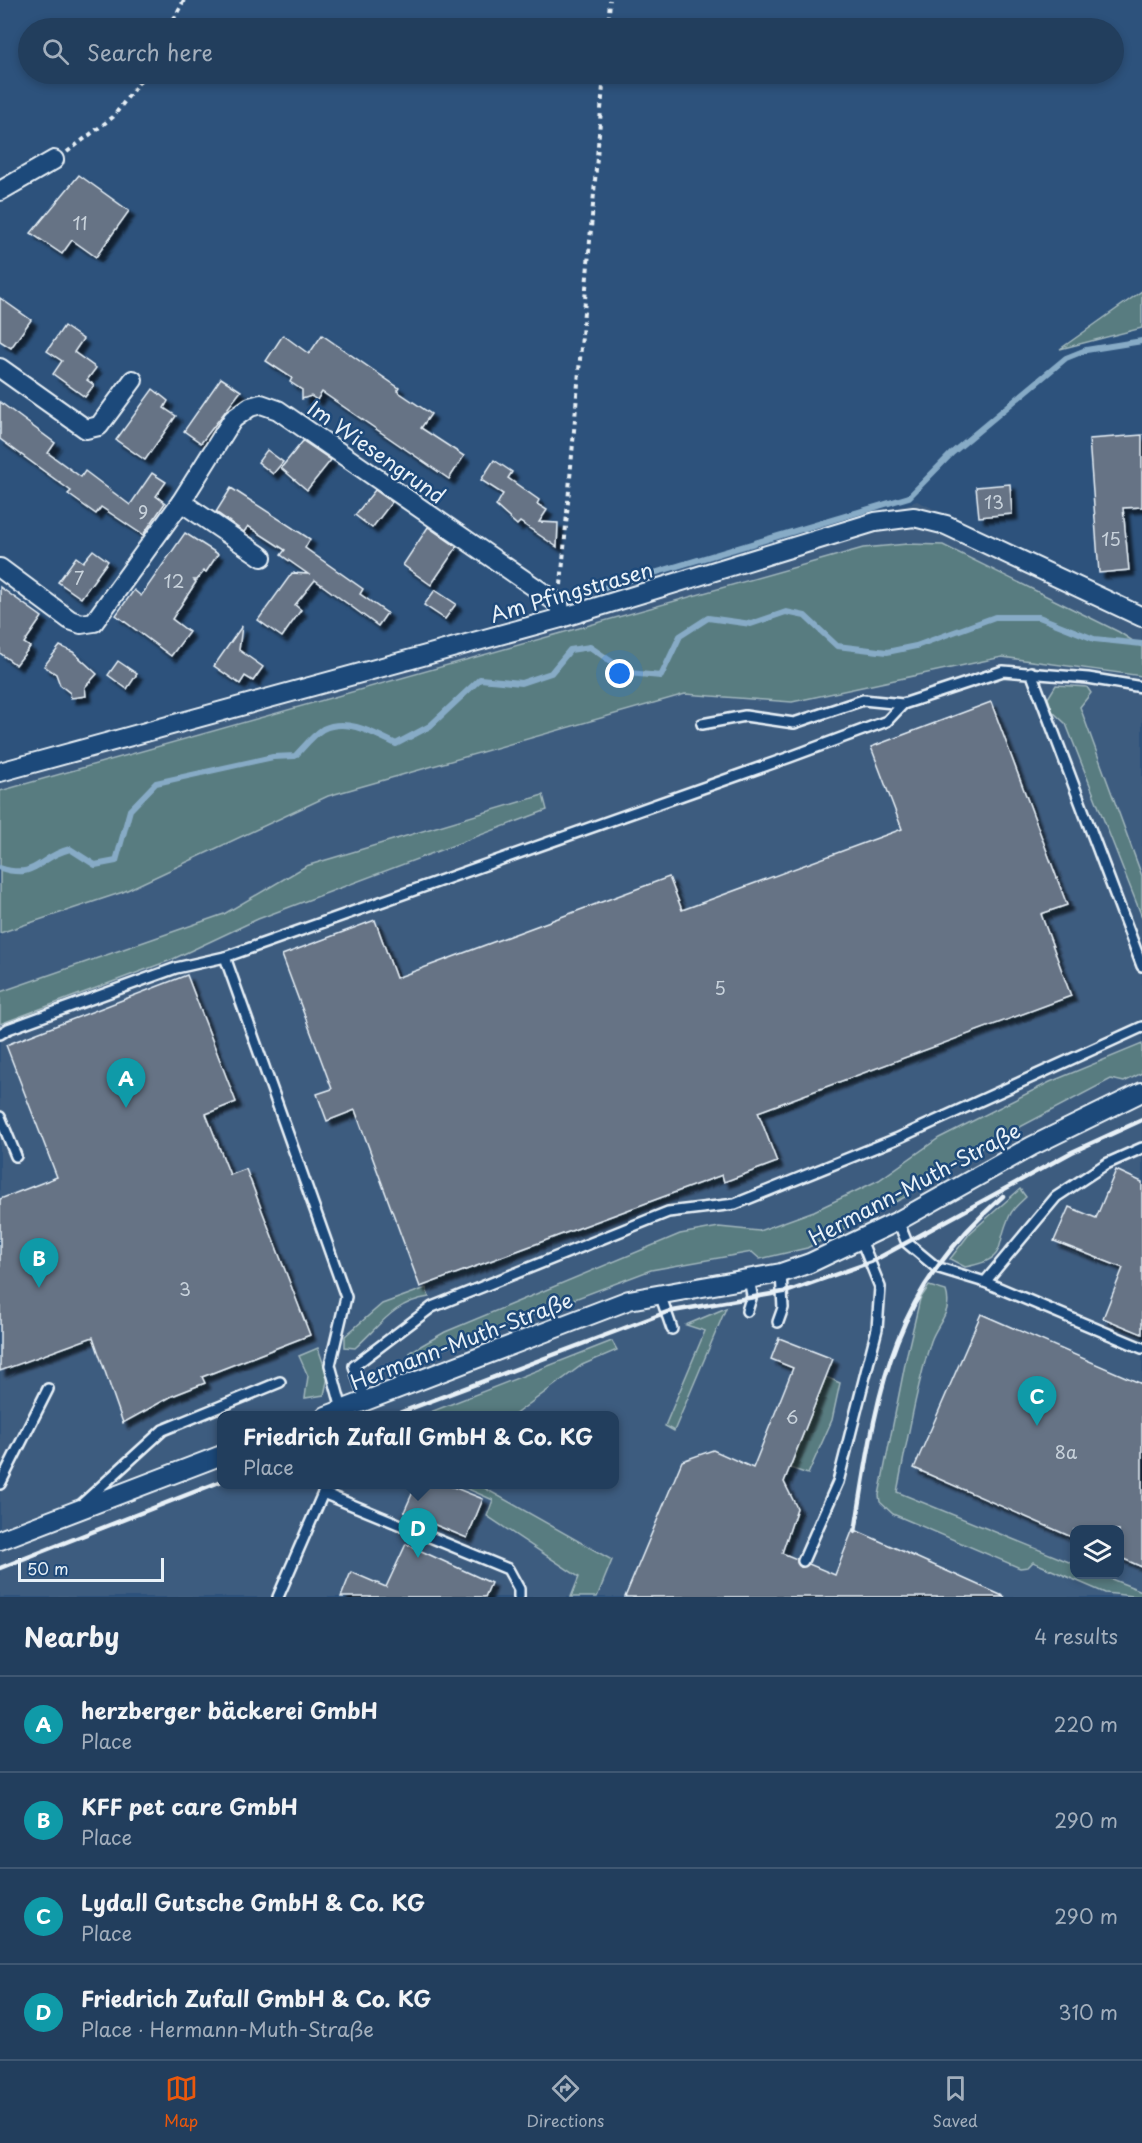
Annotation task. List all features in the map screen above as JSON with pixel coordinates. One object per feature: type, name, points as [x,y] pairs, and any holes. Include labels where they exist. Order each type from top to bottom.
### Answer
[{"type":"street","points":[[0,191],[54,160]]},
{"type":"street","points":[[0,368],[86,429],[99,426],[133,380]]},
{"type":"street","name":"Im Wiesengrund","points":[[0,568],[70,620],[81,624],[94,622],[103,614],[182,502],[233,419],[250,407],[261,404],[278,410],[560,611]]},
{"type":"street","points":[[182,502],[262,557]]},
{"type":"street","name":"Am Pfingstrasen","points":[[0,772],[875,522],[914,517],[946,525],[1142,618]]},
{"type":"street","name":"Hermann-Muth-Straße","points":[[338,1411],[629,1300],[781,1273],[861,1240],[1032,1146],[1142,1092]]},
{"type":"street","points":[[0,1540],[217,1457]]},
{"type":"lane","points":[[702,724],[745,716],[794,723],[863,700],[903,704],[1003,672],[1031,672],[1142,687]]},
{"type":"lane","points":[[1031,672],[1142,966]]},
{"type":"lane","points":[[0,1034],[177,969],[225,957],[801,753],[888,721],[903,704]]},
{"type":"lane","points":[[225,957],[346,1297],[330,1365],[331,1411]]},
{"type":"lane","points":[[365,1400],[354,1366],[432,1307],[668,1212],[735,1204],[896,1139],[1142,1027]]},
{"type":"lane","points":[[0,1117],[16,1156]]},
{"type":"lane","points":[[986,1282],[1056,1197],[1106,1164],[1142,1148]]},
{"type":"lane","points":[[898,1221],[907,1243],[936,1267],[986,1282],[1142,1348]]},
{"type":"lane","points":[[803,1561],[838,1482],[877,1329],[880,1287],[861,1240]]},
{"type":"lane","points":[[778,1322],[783,1308],[781,1273]]},
{"type":"lane","points":[[747,1311],[752,1295],[749,1278]]},
{"type":"lane","points":[[660,1294],[672,1329]]},
{"type":"lane","points":[[74,1512],[163,1430],[280,1382]]},
{"type":"lane","points":[[0,1484],[48,1389]]},
{"type":"lane","points":[[278,1597],[325,1489],[508,1569],[519,1589],[519,1597]]},
{"type":"path","points":[[174,18],[184,0]]},
{"type":"path","points":[[609,18],[610,0]]},
{"type":"path","points":[[54,160],[113,117],[138,84]]},
{"type":"path","points":[[560,611],[603,84]]},
{"type":"shaded area","points":[[917,501],[1142,607],[1142,1597],[0,1597],[0,780],[564,627]]},
{"type":"green space","points":[[1142,291],[1142,328],[1060,349]]},
{"type":"green space","points":[[907,544],[943,545],[1119,632],[1142,647],[1142,676],[1002,657],[792,702],[685,694],[328,796],[123,892],[0,933],[0,791],[863,548]]},
{"type":"green space","points":[[1056,685],[1087,687],[1091,693],[1080,707],[1142,876],[1142,917],[1066,724],[1052,711],[1048,698]]},
{"type":"green space","points":[[543,795],[547,810],[258,919],[171,960],[0,1024],[0,992],[224,914],[306,866]]},
{"type":"green space","points":[[1142,1044],[1142,1073],[1124,1082],[1111,1079],[912,1184],[907,1196],[807,1248],[760,1259],[752,1252],[651,1270],[409,1362],[410,1352],[445,1332],[680,1234],[719,1227],[759,1231],[814,1211],[879,1180],[939,1138],[1050,1082]]},
{"type":"green space","points":[[1020,1189],[1026,1197],[1011,1212],[995,1255],[979,1264],[965,1267],[950,1259],[970,1233]]},
{"type":"green space","points":[[929,1286],[946,1291],[948,1305],[931,1341],[926,1359],[897,1492],[1070,1562],[1070,1578],[1033,1562],[1028,1567],[1020,1568],[893,1514],[880,1502],[879,1495],[920,1299]]},
{"type":"green space","points":[[426,1288],[429,1297],[406,1304],[396,1310],[355,1348],[345,1347],[345,1336],[382,1304]]},
{"type":"green space","points":[[726,1308],[674,1431],[665,1426],[705,1331],[686,1325]]},
{"type":"green space","points":[[612,1341],[617,1350],[582,1365],[519,1411],[433,1411]]},
{"type":"green space","points":[[318,1348],[328,1377],[324,1395],[305,1398],[308,1376],[299,1356]]},
{"type":"green space","points":[[826,1377],[840,1383],[832,1420],[808,1474],[790,1468]]},
{"type":"green space","points":[[468,1489],[486,1489],[612,1560],[597,1597],[571,1597],[579,1577],[487,1516],[493,1500]]},
{"type":"green space","points":[[1072,1579],[1111,1579],[1142,1591],[1142,1597],[1105,1593]]},
{"type":"building","points":[[79,175],[129,211],[96,257],[72,240],[62,254],[31,233]]},
{"type":"building","points":[[0,298],[31,320],[11,348],[0,341]]},
{"type":"building","points":[[64,326],[83,339],[74,352],[96,368],[87,380],[94,385],[85,397],[53,374],[62,361],[47,351]]},
{"type":"building","points":[[283,335],[309,354],[322,335],[399,388],[397,391],[431,414],[421,428],[464,456],[449,479],[322,392],[317,400],[311,396],[302,399],[302,390],[290,382],[292,378],[266,361]]},
{"type":"building","points":[[221,378],[241,391],[201,443],[184,431]]},
{"type":"building","points":[[153,389],[168,401],[164,408],[176,416],[145,460],[116,440]]},
{"type":"building","points":[[0,402],[55,443],[48,453],[81,477],[85,471],[130,505],[152,473],[166,482],[156,496],[165,503],[143,535],[101,507],[96,514],[68,494],[71,491],[0,439]]},
{"type":"building","points":[[1142,435],[1142,507],[1123,508],[1129,570],[1099,573],[1089,439]]},
{"type":"building","points":[[303,441],[331,460],[307,490],[281,468]]},
{"type":"building","points":[[267,450],[283,462],[273,474],[258,462]]},
{"type":"building","points":[[494,460],[512,472],[508,478],[539,500],[537,504],[547,510],[539,522],[558,523],[557,547],[520,522],[517,525],[496,506],[503,494],[481,480]]},
{"type":"building","points":[[1010,484],[1012,514],[979,517],[976,487]]},
{"type":"building","points":[[231,488],[310,539],[305,548],[363,589],[360,594],[387,613],[378,626],[315,580],[295,605],[301,610],[282,637],[258,620],[292,573],[308,574],[281,555],[285,550],[248,526],[244,532],[216,512]]},
{"type":"building","points":[[375,490],[392,502],[372,528],[355,515]]},
{"type":"building","points":[[428,527],[457,547],[431,585],[403,565]]},
{"type":"building","points":[[185,533],[218,554],[206,572],[204,571],[197,580],[194,580],[196,582],[172,619],[189,632],[171,656],[116,615],[134,590],[141,596]]},
{"type":"building","points":[[93,550],[108,561],[81,598],[58,582],[76,557],[83,562]]},
{"type":"building","points":[[0,587],[42,617],[24,643],[30,647],[16,665],[0,653]]},
{"type":"building","points":[[435,590],[456,604],[445,619],[424,605]]},
{"type":"building","points":[[242,626],[239,650],[263,667],[253,681],[245,676],[240,684],[214,666]]},
{"type":"building","points":[[60,646],[73,652],[97,674],[85,687],[86,696],[71,698],[70,693],[60,685],[56,674],[44,666]]},
{"type":"building","points":[[118,661],[137,674],[127,689],[108,675]]},
{"type":"building","points":[[991,702],[1067,905],[1041,914],[1071,996],[758,1112],[777,1162],[724,1182],[722,1175],[420,1287],[355,1110],[327,1121],[317,1094],[332,1089],[282,955],[375,920],[396,978],[669,877],[682,910],[902,829],[871,747]]},
{"type":"building","points":[[187,975],[236,1102],[206,1114],[230,1175],[246,1169],[310,1335],[202,1377],[205,1383],[172,1396],[123,1423],[93,1337],[0,1371],[0,1199],[57,1177],[6,1045]]},
{"type":"building","points":[[1116,1170],[1142,1182],[1142,1334],[1103,1318],[1123,1268],[1054,1241],[1069,1207],[1096,1218]]},
{"type":"building","points":[[981,1314],[1142,1384],[1142,1567],[1124,1559],[1124,1525],[1070,1525],[1070,1536],[914,1468]]},
{"type":"building","points":[[779,1338],[833,1359],[784,1482],[797,1508],[782,1553],[797,1559],[801,1567],[809,1564],[835,1575],[853,1529],[1005,1597],[625,1597],[682,1461],[713,1450],[753,1468],[793,1368],[771,1359]]},
{"type":"building","points":[[414,1489],[458,1489],[483,1499],[467,1538],[404,1512]]},
{"type":"building","points":[[406,1544],[491,1583],[485,1597],[341,1597],[351,1572],[386,1587]]},
{"type":"waterway","points":[[587,593],[909,497],[952,453],[1066,358],[1086,350],[1142,341]]},
{"type":"waterway","points":[[0,868],[13,871],[30,869],[70,849],[95,865],[116,861],[130,810],[156,783],[273,757],[295,756],[319,732],[332,726],[361,728],[396,744],[430,726],[480,679],[521,683],[551,673],[570,650],[590,647],[628,673],[661,676],[680,636],[708,618],[751,624],[786,612],[805,616],[837,646],[887,652],[916,646],[995,617],[1039,617],[1094,639],[1142,644]]},
{"type":"railway","points":[[404,1411],[667,1312],[789,1291],[871,1262],[1072,1152],[1142,1120]]},
{"type":"railway","points":[[855,1532],[872,1433],[894,1348],[912,1309],[935,1271],[965,1234],[1003,1196]]},
{"type":"railway","points":[[0,1568],[217,1483]]},
{"type":"place","name":"herzberger bäckerei GmbH","points":[[126,1108]]},
{"type":"place","name":"KFF pet care GmbH","points":[[39,1288]]},
{"type":"place","name":"Lydall Gutsche GmbH & Co. KG","points":[[1037,1426]]},
{"type":"place","name":"Friedrich Zufall GmbH & Co. KG","points":[[418,1558]]}]
